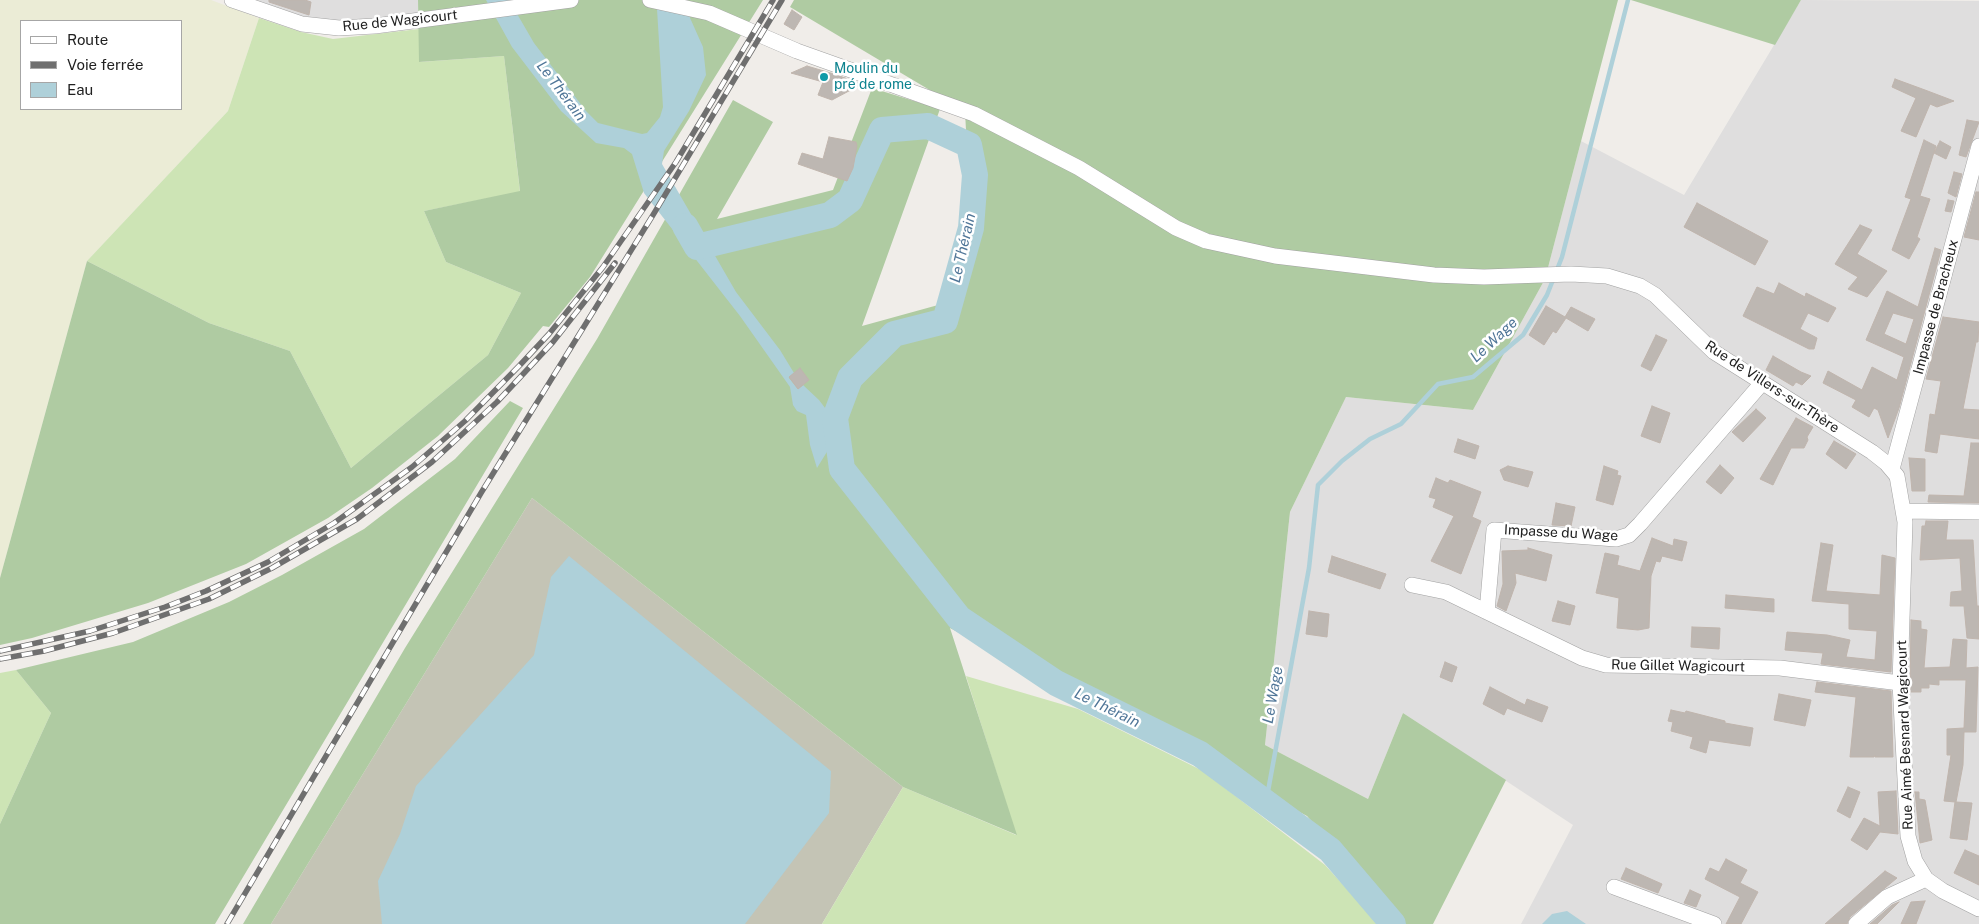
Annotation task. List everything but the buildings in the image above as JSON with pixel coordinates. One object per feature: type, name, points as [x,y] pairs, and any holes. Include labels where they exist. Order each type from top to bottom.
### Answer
[{"type":"street","name":"Rue de Wagicourt","points":[[232,0],[291,21],[326,28],[375,26],[572,0]]},
{"type":"street","name":"Rue de Villers-sur-Thère","points":[[650,0],[688,7],[754,31],[797,51],[892,83],[988,120],[1106,183],[1196,238],[1252,252],[1426,275],[1484,277],[1571,274],[1613,277],[1640,286],[1663,301],[1708,347],[1872,452],[1892,469]]},
{"type":"street","name":"Impasse de Bracheux","points":[[1892,469],[1979,146]]},
{"type":"street","name":"Impasse du Wage","points":[[1487,612],[1494,530],[1616,539],[1628,534],[1640,524],[1762,383]]},
{"type":"street","name":"Rue Aimé Besnard Wagicourt","points":[[1892,469],[1900,486],[1904,511],[1900,683],[1906,826],[1915,861],[1926,879],[1943,891],[1979,908]]},
{"type":"street","points":[[1904,511],[1979,512]]},
{"type":"street","name":"Rue Gillet Wagicourt","points":[[1412,585],[1446,592],[1582,658],[1606,665],[1780,668],[1900,683]]},
{"type":"street","points":[[1856,924],[1887,897],[1926,879]]},
{"type":"street","points":[[1614,886],[1714,924]]},
{"type":"shaded area","points":[[249,0],[418,0],[418,16],[314,23]]},
{"type":"shaded area","points":[[1801,0],[1979,1],[1979,924],[1521,924],[1573,825],[1403,713],[1368,799],[1265,745],[1290,512],[1346,397],[1473,410],[1545,279],[1581,141],[1684,195]]},
{"type":"shaded area","points":[[532,498],[903,787],[822,924],[271,924]]},
{"type":"green space","points":[[0,0],[211,0],[259,18],[228,111],[87,261],[0,578]]},
{"type":"green space","points":[[418,0],[763,0],[590,277],[549,327],[543,326],[508,368],[438,436],[372,488],[328,518],[246,564],[148,603],[32,638],[0,645],[0,578],[87,261],[209,323],[290,351],[351,468],[488,355],[521,293],[446,262],[424,211],[520,191],[504,56],[419,62]]},
{"type":"green space","points":[[794,0],[1618,0],[1545,279],[1473,410],[1346,397],[1290,512],[1265,745],[1368,799],[1403,713],[1506,780],[1433,924],[1399,924],[1307,816],[950,628],[1017,835],[903,787],[532,498],[271,924],[243,924],[405,648],[597,339],[733,100],[773,122],[717,219],[833,190],[872,88],[940,109],[862,326],[949,302],[971,228],[965,111],[790,7]]},
{"type":"green space","points":[[1631,0],[1801,0],[1775,45]]},
{"type":"green space","points":[[259,18],[301,32],[333,39],[419,29],[420,62],[504,56],[520,192],[424,211],[446,262],[521,293],[488,355],[351,468],[290,351],[209,323],[87,261],[228,111]]},
{"type":"green space","points":[[510,401],[523,408],[215,924],[0,924],[0,824],[51,713],[16,670],[133,642],[229,602],[282,575],[364,529],[455,459]]},
{"type":"green space","points":[[16,670],[51,713],[0,824],[0,673]]},
{"type":"green space","points":[[966,676],[1078,709],[1203,771],[1325,865],[1379,924],[822,924],[903,787],[1016,835]]},
{"type":"water","points":[[486,0],[509,0],[534,43],[586,111],[598,123],[642,134],[647,133],[660,117],[663,107],[657,9],[682,0],[703,47],[706,75],[689,111],[664,151],[662,164],[736,292],[780,350],[794,373],[789,378],[798,389],[803,385],[819,400],[841,429],[817,468],[810,445],[806,415],[797,411],[793,405],[790,387],[740,316],[644,193],[632,154],[624,148],[596,143],[561,111],[512,47]]},
{"type":"water","points":[[569,556],[831,771],[829,813],[745,924],[382,924],[378,881],[400,834],[416,786],[534,655],[551,577]]},
{"type":"water","points":[[1567,911],[1586,924],[1542,924],[1552,914]]},
{"type":"waterway","name":"Le Wage","points":[[1266,802],[1309,568],[1318,485],[1342,461],[1370,439],[1401,424],[1438,384],[1473,377],[1523,335],[1547,295],[1562,257],[1628,0]]},
{"type":"waterway","name":"Le Thérain","points":[[685,226],[697,247],[830,215],[850,200],[882,130],[928,126],[969,145],[975,175],[971,228],[945,321],[894,334],[850,378],[835,418],[842,469],[959,618],[1056,683],[1200,754],[1330,850],[1393,924]]},
{"type":"railway","points":[[0,651],[90,631],[165,607],[206,591],[268,562],[334,523],[412,467],[465,421],[520,365],[549,334],[603,267],[676,162],[773,0]]},
{"type":"railway","points":[[227,924],[481,493],[653,215],[782,0]]},
{"type":"railway","points":[[0,659],[44,651],[113,633],[209,599],[272,568],[357,519],[432,462],[497,402],[553,342],[615,263]]},
{"type":"place","name":"Moulin du pré de rome","points":[[824,77]]}]
